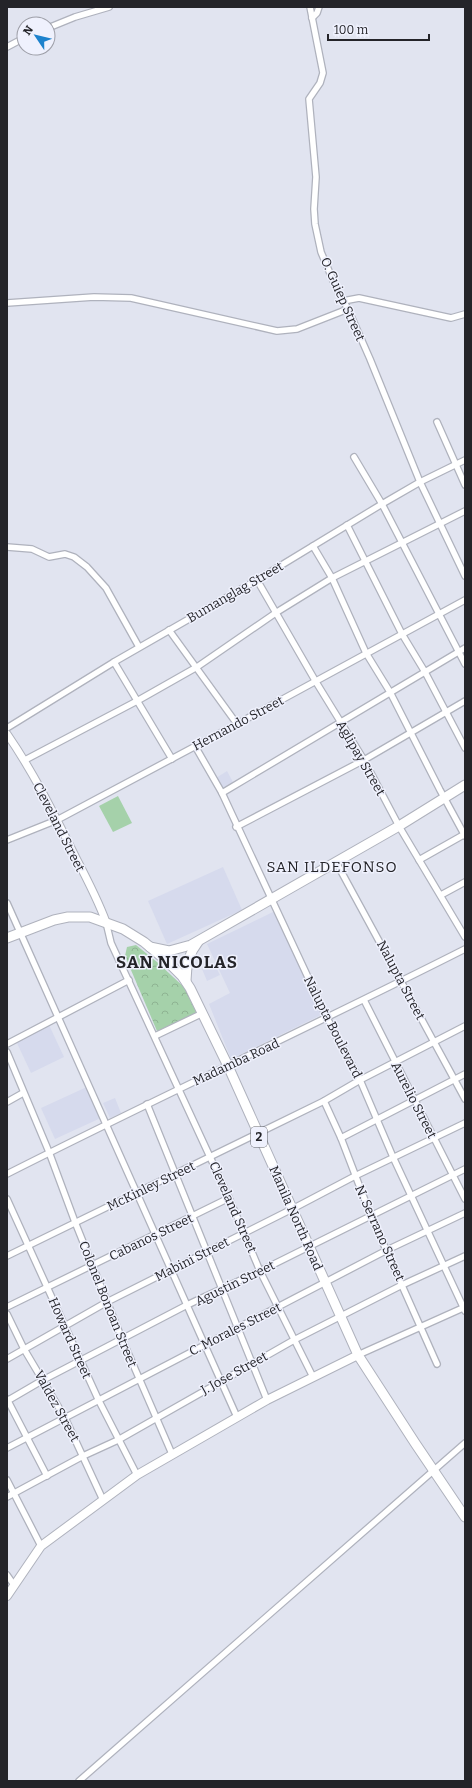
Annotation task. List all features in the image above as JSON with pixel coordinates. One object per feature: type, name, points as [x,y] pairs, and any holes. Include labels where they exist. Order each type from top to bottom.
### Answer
[{"type":"main road","points":[[150,947],[169,951],[186,947],[200,940],[399,826],[465,785]]},
{"type":"main road","name":"Manila North Road","points":[[7,938],[54,920],[68,917],[90,917],[123,929],[150,947],[175,968],[186,981],[228,1066],[358,1355],[433,1471],[465,1517]]},
{"type":"main road","points":[[186,981],[186,971],[190,956],[200,940]]},
{"type":"main road","points":[[7,1596],[42,1546],[137,1475],[267,1400],[358,1355]]},
{"type":"street","points":[[56,25],[74,17],[109,7]]},
{"type":"street","name":"O. Guiep Street","points":[[310,7],[323,73],[320,83],[309,99],[316,177],[314,209],[315,224],[321,252],[370,359],[420,482],[465,576]]},
{"type":"street","points":[[312,18],[317,13],[319,7]]},
{"type":"street","points":[[7,47],[16,42]]},
{"type":"street","points":[[7,303],[94,297],[131,298],[277,331],[297,329],[348,309]]},
{"type":"street","points":[[343,301],[359,298],[451,318],[465,314]]},
{"type":"street","points":[[437,422],[465,485]]},
{"type":"street","points":[[354,457],[382,504],[465,664]]},
{"type":"street","name":"Bumanglag Street","points":[[7,728],[139,647],[257,580],[382,504],[420,482],[465,460]]},
{"type":"street","points":[[25,760],[138,701],[197,667],[277,612],[332,578],[465,511]]},
{"type":"street","points":[[347,525],[402,634],[425,672],[465,748]]},
{"type":"street","points":[[313,546],[332,578],[366,653],[390,692],[444,798],[465,835],[419,860]]},
{"type":"street","points":[[7,547],[32,549],[49,557],[65,554],[74,557],[87,567],[106,588],[139,647]]},
{"type":"street","name":"Aglipay Street","points":[[257,580],[277,612],[316,682],[364,760],[399,826],[465,937]]},
{"type":"street","name":"Hernando Street","points":[[7,840],[57,820],[316,682],[366,653],[465,600]]},
{"type":"street","points":[[169,630],[237,724]]},
{"type":"street","points":[[222,794],[465,648]]},
{"type":"street","points":[[114,662],[172,759]]},
{"type":"street","points":[[236,827],[364,760],[465,701]]},
{"type":"street","name":"Cleveland Street","points":[[7,734],[25,760],[100,906],[112,943],[245,1233],[260,1271],[313,1377]]},
{"type":"street","name":"Nalupta Boulevard","points":[[195,746],[222,794],[326,1018],[360,1080],[393,1157],[429,1230],[464,1309]]},
{"type":"street","name":"Nalupta Street","points":[[336,862],[465,1099]]},
{"type":"street","points":[[441,895],[465,882]]},
{"type":"street","points":[[7,903],[57,1018],[107,1124],[136,1194],[237,1417]]},
{"type":"street","name":"Madamba Road","points":[[7,1174],[147,1104],[364,1000],[465,949]]},
{"type":"street","points":[[7,1044],[129,980]]},
{"type":"street","name":"Aurelio Street","points":[[364,1000],[465,1199]]},
{"type":"street","points":[[155,1036],[203,1013]]},
{"type":"street","name":"McKinley Street","points":[[7,1256],[75,1222],[176,1175],[210,1156],[324,1101],[360,1080],[465,1026]]},
{"type":"street","name":"Colonel Bonoan Street","points":[[7,1052],[23,1094],[49,1152],[75,1222],[122,1339],[172,1454]]},
{"type":"street","points":[[341,1138],[465,1074]]},
{"type":"street","points":[[7,1102],[23,1094]]},
{"type":"street","name":"N. Serrano Street","points":[[324,1101],[341,1138],[371,1216],[437,1364]]},
{"type":"street","points":[[147,1104],[208,1251],[237,1329],[267,1400]]},
{"type":"street","name":"Mabini Street","points":[[7,1359],[107,1302],[393,1157],[465,1123]]},
{"type":"street","name":"Agustin Street","points":[[7,1400],[80,1360],[187,1306],[465,1169]]},
{"type":"street","name":"Cabanos Street","points":[[7,1307],[229,1198]]},
{"type":"street","name":"Howard Street","points":[[7,1199],[64,1327],[118,1440],[137,1475]]},
{"type":"street","name":"C. Morales Street","points":[[7,1448],[387,1250],[465,1213]]},
{"type":"street","name":"J. Jose Street","points":[[7,1497],[83,1456],[118,1440],[156,1417],[294,1340],[402,1285],[465,1256]]},
{"type":"street","points":[[358,1355],[464,1309]]},
{"type":"street","name":"Valdez Street","points":[[7,1314],[24,1349],[64,1418],[103,1500]]},
{"type":"street","points":[[7,1400],[47,1476]]},
{"type":"street","points":[[79,1781],[465,1443]]},
{"type":"street","points":[[7,1480],[42,1546]]},
{"type":"street","points":[[7,1575],[14,1584]]},
{"type":"shaded area","points":[[227,771],[234,784],[222,790],[216,778]]},
{"type":"shaded area","points":[[223,867],[242,910],[167,944],[148,901]]},
{"type":"shaded area","points":[[275,911],[325,1013],[231,1059],[209,1004],[230,993],[207,944]]},
{"type":"shaded area","points":[[214,963],[220,975],[207,981],[202,969]]},
{"type":"shaded area","points":[[49,1025],[64,1057],[31,1073],[16,1041]]},
{"type":"shaded area","points":[[89,1086],[103,1117],[55,1139],[41,1108]]},
{"type":"shaded area","points":[[115,1098],[121,1113],[110,1118],[103,1103]]},
{"type":"green space","points":[[118,796],[132,823],[113,832],[99,806]]},
{"type":"green space","points":[[136,945],[185,988],[198,1013],[157,1031],[125,956],[127,947]]},
{"type":"district","name":"SAN ILDEFONSO","points":[[332,867]]},
{"type":"district","name":"SAN NICOLAS","points":[[177,962]]}]
